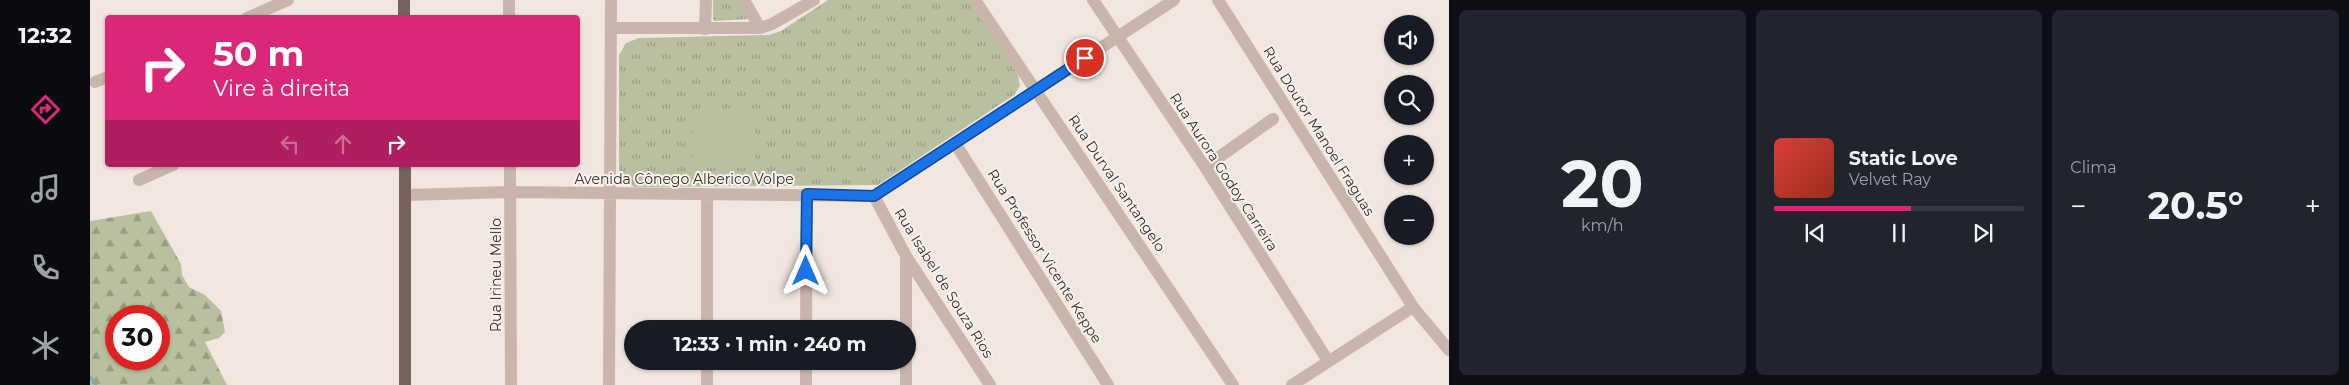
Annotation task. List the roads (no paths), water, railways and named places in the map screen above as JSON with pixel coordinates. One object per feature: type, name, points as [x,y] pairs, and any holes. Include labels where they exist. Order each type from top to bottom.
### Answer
[{"type":"main road","points":[[404,0],[404,15]]},
{"type":"main road","points":[[405,167],[406,385]]},
{"type":"street","points":[[254,15],[288,0]]},
{"type":"street","points":[[509,0],[509,15]]},
{"type":"street","points":[[608,385],[611,0]]},
{"type":"street","points":[[705,29],[706,0]]},
{"type":"street","points":[[744,0],[760,28]]},
{"type":"street","points":[[612,28],[760,28],[772,24],[814,0]]},
{"type":"street","name":"Rua Durval Santangelo","points":[[975,0],[1233,385]]},
{"type":"street","name":"Rua Aurora Godoy Carreira","points":[[1093,0],[1205,167],[1328,362]]},
{"type":"street","points":[[874,196],[1174,0]]},
{"type":"street","name":"Rua Doutor Manoel Fraguas","points":[[1218,0],[1412,308],[1449,350]]},
{"type":"street","points":[[95,82],[105,78]]},
{"type":"street","points":[[1205,167],[1273,119]]},
{"type":"street","name":"Rua Professor Vicente Keppe","points":[[955,142],[1108,385]]},
{"type":"street","points":[[139,180],[168,167]]},
{"type":"street","name":"Rua Irineu Mello","points":[[510,167],[511,385]]},
{"type":"street","name":"Avenida Cônego Alberico Volpe","points":[[406,195],[510,192],[707,196],[807,194],[874,196]]},
{"type":"street","points":[[806,320],[807,194]]},
{"type":"street","points":[[707,196],[707,320]]},
{"type":"street","name":"Rua Isabel de Souza Rios","points":[[874,196],[906,256],[990,385]]},
{"type":"street","points":[[906,256],[906,320]]},
{"type":"street","points":[[1292,385],[1412,308]]},
{"type":"street","points":[[707,370],[707,385]]},
{"type":"street","points":[[806,370],[806,385]]},
{"type":"street","points":[[906,370],[906,385]]},
{"type":"waterway","points":[[90,377],[96,385]]}]
